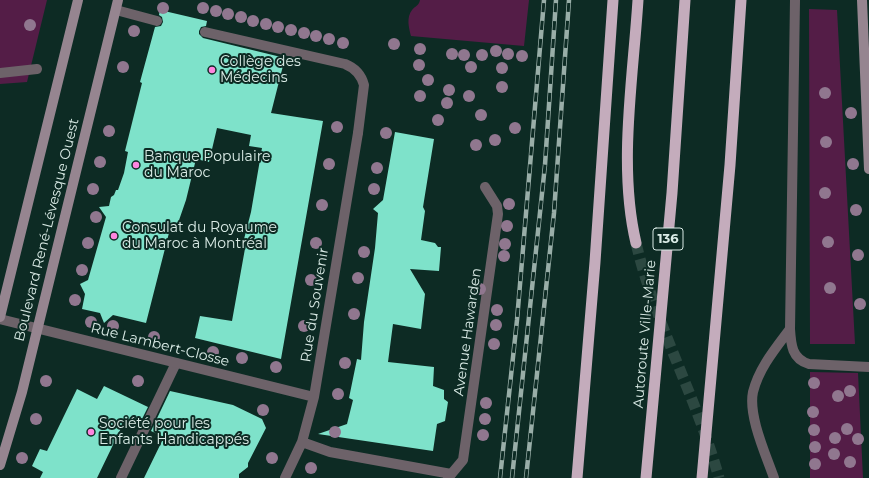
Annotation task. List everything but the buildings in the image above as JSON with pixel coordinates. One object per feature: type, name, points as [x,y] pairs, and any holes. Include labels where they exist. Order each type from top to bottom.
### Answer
[{"type":"highway","points":[[577,478],[595,262],[613,0]]},
{"type":"highway","points":[[636,243],[630,213],[627,170],[638,0]]},
{"type":"highway","name":"Autoroute Ville-Marie","points":[[646,478],[671,200],[685,0]]},
{"type":"highway","points":[[702,478],[729,180],[741,0]]},
{"type":"main road","name":"Boulevard René-Lévesque Ouest","points":[[0,318],[78,0]]},
{"type":"main road","points":[[862,0],[869,169]]},
{"type":"main road","name":"Boulevard René-Lévesque Ouest","points":[[0,465],[15,418],[117,5]]},
{"type":"street","points":[[795,0],[791,346],[795,356],[801,362],[809,364],[869,367]]},
{"type":"street","points":[[117,5],[157,21]]},
{"type":"street","name":"Rue du Souvenir","points":[[205,32],[345,64],[355,70],[362,78],[364,85],[358,133],[314,397],[302,442],[285,478]]},
{"type":"street","points":[[0,73],[37,69]]},
{"type":"street","name":"Avenue Hawarden","points":[[450,476],[463,460],[498,214],[497,206],[485,187]]},
{"type":"street","name":"Rue Lambert-Closse","points":[[0,318],[314,397]]},
{"type":"street","points":[[774,478],[754,415],[753,393],[760,373],[769,357],[790,329]]},
{"type":"street","points":[[121,478],[176,363]]},
{"type":"street","points":[[302,442],[330,452],[450,476]]},
{"type":"shaded area","points":[[0,0],[47,0],[27,82],[0,84]]},
{"type":"shaded area","points":[[420,0],[529,0],[524,46],[411,36],[408,23],[409,16]]},
{"type":"shaded area","points":[[809,9],[837,10],[855,344],[810,344]]},
{"type":"shaded area","points":[[810,372],[858,373],[863,478],[810,478]]},
{"type":"tunnel","points":[[636,243],[654,303],[710,448],[719,478]]},
{"type":"railway","points":[[500,478],[517,320],[544,0]]},
{"type":"railway","points":[[512,478],[545,165],[556,0]]},
{"type":"railway","points":[[526,478],[554,213],[569,0]]},
{"type":"place","name":"Collège des Médecins","points":[[212,70]]},
{"type":"place","name":"Banque Populaire du Maroc","points":[[136,165]]},
{"type":"place","name":"Consulat du Royaume du Maroc à Montréal","points":[[114,236]]},
{"type":"place","name":"Société pour les Enfants Handicappés","points":[[91,432]]}]
